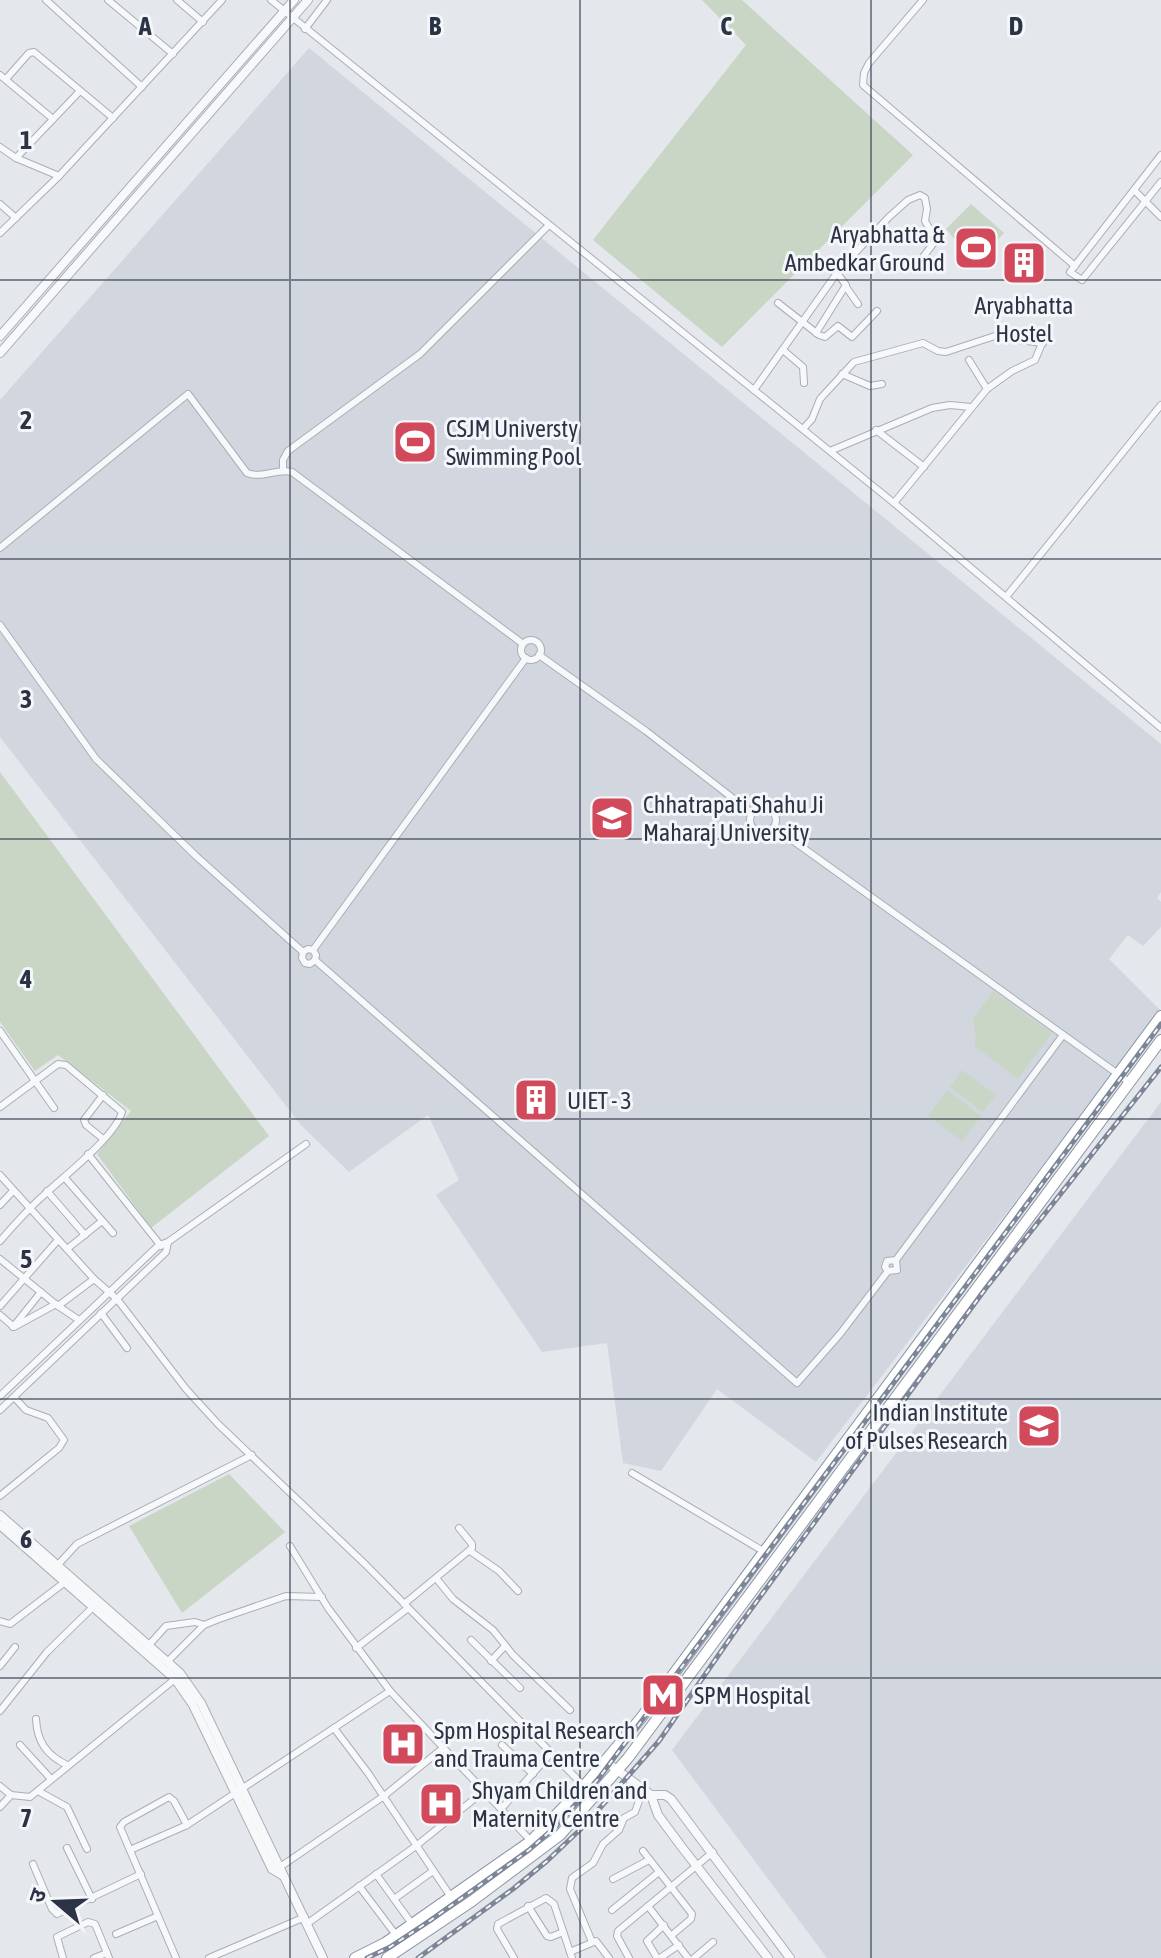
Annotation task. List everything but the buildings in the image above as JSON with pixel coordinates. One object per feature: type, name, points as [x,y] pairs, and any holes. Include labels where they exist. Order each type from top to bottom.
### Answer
[{"type":"highway","points":[[355,1958],[396,1935],[531,1841],[584,1786],[641,1718],[1161,1016]]},
{"type":"highway","points":[[387,1958],[541,1851],[560,1835],[616,1771],[1161,1040]]},
{"type":"highway","points":[[841,1446],[853,1454]]},
{"type":"street","points":[[46,0],[142,87]]},
{"type":"street","points":[[108,0],[173,54]]},
{"type":"street","points":[[177,0],[203,22]]},
{"type":"street","points":[[0,233],[59,176],[222,0]]},
{"type":"street","points":[[271,0],[894,503],[1161,728]]},
{"type":"street","points":[[0,353],[288,16],[294,0]]},
{"type":"street","points":[[0,336],[288,16],[308,0]]},
{"type":"street","points":[[305,29],[327,0]]},
{"type":"street","points":[[923,0],[869,63],[863,85],[1082,280],[1161,182]]},
{"type":"street","points":[[53,119],[3,77],[32,52],[113,118]]},
{"type":"street","points":[[16,158],[80,91]]},
{"type":"street","points":[[0,147],[16,158],[59,176]]},
{"type":"street","points":[[1073,269],[1161,155]]},
{"type":"street","points":[[1134,190],[1161,217]]},
{"type":"street","points":[[754,390],[837,273],[889,217],[908,200],[920,195],[925,198],[926,225],[936,240],[923,257]]},
{"type":"street","points":[[0,204],[16,218]]},
{"type":"street","points":[[283,470],[283,460],[288,451],[420,354],[549,225]]},
{"type":"street","points":[[837,273],[858,304]]},
{"type":"street","points":[[816,333],[846,287]]},
{"type":"street","points":[[778,303],[816,333],[828,337],[838,326],[851,337],[877,311]]},
{"type":"street","points":[[894,503],[987,389],[1012,371],[1035,360],[1048,329]]},
{"type":"street","points":[[803,429],[812,419],[820,399],[859,359],[919,343],[946,352],[1007,332],[1019,340],[1043,343]]},
{"type":"street","points":[[783,350],[803,367],[804,383]]},
{"type":"street","points":[[969,360],[987,389]]},
{"type":"street","points":[[842,374],[870,386],[882,384]]},
{"type":"street","points":[[0,548],[188,394],[247,473],[257,476],[283,470],[299,477],[523,644]]},
{"type":"street","points":[[1006,597],[1161,405]]},
{"type":"street","points":[[830,451],[936,407],[971,407]]},
{"type":"street","points":[[876,430],[924,467]]},
{"type":"street","points":[[0,625],[96,759],[184,846],[303,952]]},
{"type":"street","points":[[529,640],[537,641],[541,648],[539,655],[533,659],[526,658],[522,651],[523,644],[529,640]]},
{"type":"street","points":[[539,655],[646,731],[752,813]]},
{"type":"street","points":[[313,950],[526,658]]},
{"type":"street","points":[[760,807],[770,809],[776,817],[774,827],[766,833],[756,831],[750,823],[752,813],[760,807]]},
{"type":"street","points":[[774,827],[1129,1082]]},
{"type":"street","points":[[303,952],[313,950]]},
{"type":"street","points":[[303,952],[302,958],[310,964],[315,960],[313,950]]},
{"type":"street","points":[[315,960],[797,1383],[840,1334],[888,1271],[897,1270],[896,1260],[1063,1035]]},
{"type":"street","points":[[0,1031],[54,1108]]},
{"type":"street","points":[[0,1107],[55,1065],[62,1064],[122,1112],[119,1120],[88,1154],[29,1208],[0,1241]]},
{"type":"street","points":[[102,1138],[84,1120],[103,1095]]},
{"type":"street","points":[[0,1396],[159,1245],[168,1242],[306,1144]]},
{"type":"street","points":[[88,1154],[166,1252]]},
{"type":"street","points":[[0,1175],[94,1279],[117,1299],[186,1389],[584,1786]]},
{"type":"street","points":[[65,1178],[113,1233]]},
{"type":"street","points":[[0,1205],[13,1191]]},
{"type":"street","points":[[47,1191],[85,1235]]},
{"type":"street","points":[[67,1249],[102,1221]]},
{"type":"street","points":[[0,1306],[58,1240]]},
{"type":"street","points":[[0,1410],[166,1252],[168,1242]]},
{"type":"street","points":[[0,1259],[79,1320]]},
{"type":"street","points":[[13,1327],[57,1305],[94,1279]]},
{"type":"street","points":[[0,1288],[9,1295]]},
{"type":"street","points":[[13,1327],[41,1292]]},
{"type":"street","points":[[101,1313],[127,1348]]},
{"type":"street","points":[[0,1315],[13,1327]]},
{"type":"street","points":[[0,1496],[59,1448],[64,1440],[48,1418],[26,1410],[14,1397]]},
{"type":"street","points":[[56,1568],[77,1544],[252,1455]]},
{"type":"street","points":[[632,1473],[763,1551]]},
{"type":"street","points":[[0,1515],[56,1568],[180,1673],[201,1703],[272,1869],[281,1871],[384,1796],[443,1748]]},
{"type":"street","points":[[356,1648],[470,1551],[473,1546],[459,1528]]},
{"type":"street","points":[[3,1532],[56,1568],[65,1582],[175,1679],[193,1705],[239,1792]]},
{"type":"street","points":[[290,1546],[356,1648],[390,1691],[531,1841]]},
{"type":"street","points":[[470,1551],[499,1571],[518,1591]]},
{"type":"street","points":[[436,1578],[453,1599],[485,1623],[570,1710]]},
{"type":"street","points":[[0,1621],[10,1624],[65,1582]]},
{"type":"street","points":[[167,1662],[204,1625],[279,1597],[322,1597]]},
{"type":"street","points":[[0,1711],[47,1652],[94,1606]]},
{"type":"street","points":[[149,1645],[166,1626],[195,1622],[204,1625]]},
{"type":"street","points":[[471,1640],[520,1688]]},
{"type":"street","points":[[491,1661],[505,1646]]},
{"type":"street","points":[[0,1666],[15,1647]]},
{"type":"street","points":[[0,1786],[11,1795],[26,1798],[38,1791],[175,1679]]},
{"type":"street","points":[[130,1850],[187,1825],[390,1691]]},
{"type":"street","points":[[36,1719],[38,1736],[47,1752],[67,1765]]},
{"type":"street","points":[[334,1728],[384,1796],[451,1897]]},
{"type":"street","points":[[20,1745],[51,1779]]},
{"type":"street","points":[[502,1745],[533,1774]]},
{"type":"street","points":[[501,1809],[551,1753]]},
{"type":"street","points":[[605,1761],[641,1788],[671,1799],[790,1958]]},
{"type":"street","points":[[641,1788],[695,1865],[768,1958]]},
{"type":"street","points":[[592,1942],[570,1889],[571,1882],[577,1873],[593,1863],[603,1844],[619,1830],[624,1818],[635,1812],[641,1788]]},
{"type":"street","points":[[38,1791],[67,1807],[87,1849]]},
{"type":"street","points":[[209,1958],[306,1920],[416,1846],[484,1791]]},
{"type":"street","points":[[0,1807],[11,1795]]},
{"type":"street","points":[[176,1958],[120,1829],[122,1824],[167,1798],[174,1801],[187,1825]]},
{"type":"street","points":[[67,1848],[92,1899]]},
{"type":"street","points":[[643,1851],[693,1917],[672,1935]]},
{"type":"street","points":[[629,1958],[617,1934],[713,1852]]},
{"type":"street","points":[[613,1879],[649,1860]]},
{"type":"street","points":[[33,1864],[55,1913],[60,1914],[141,1874]]},
{"type":"street","points":[[281,1871],[323,1958]]},
{"type":"street","points":[[394,1899],[433,1871]]},
{"type":"street","points":[[612,1910],[659,1872]]},
{"type":"street","points":[[376,1874],[412,1924]]},
{"type":"street","points":[[359,1886],[396,1935]]},
{"type":"street","points":[[514,1958],[497,1927],[543,1898],[554,1904],[571,1955],[592,1942],[598,1942],[609,1958]]},
{"type":"street","points":[[528,1906],[547,1936],[563,1932]]},
{"type":"street","points":[[648,1906],[691,1958],[713,1942]]},
{"type":"street","points":[[116,1934],[158,1916]]},
{"type":"street","points":[[63,1958],[57,1937],[88,1922],[95,1924],[108,1955],[94,1958]]},
{"type":"street","points":[[664,1925],[647,1941],[659,1958],[679,1945]]},
{"type":"shaded area","name":"Chhatrapati Shahu Ji Maharaj University","points":[[309,48],[1161,744],[1161,892],[1157,898],[1161,902],[1161,927],[1143,946],[1128,935],[1109,959],[1161,1011],[816,1462],[717,1389],[661,1471],[623,1463],[607,1343],[542,1352],[436,1195],[459,1180],[428,1115],[349,1172],[301,1125],[0,737],[0,400]]},
{"type":"shaded area","name":"Indian Institute of Pulses Research","points":[[1161,1102],[1161,1958],[827,1958],[672,1750]]},
{"type":"green space","points":[[702,0],[742,0],[913,155],[722,347],[593,240],[746,45]]},
{"type":"green space","name":"Aryabhatta & Ambedkar Ground","points":[[971,204],[1004,233],[975,264],[946,229]]},
{"type":"green space","points":[[0,772],[269,1136],[151,1228],[97,1154],[131,1111],[58,1055],[35,1071],[0,1022]]},
{"type":"green space","points":[[993,991],[1052,1033],[1018,1079],[974,1046],[973,1019]]},
{"type":"green space","points":[[962,1070],[996,1095],[983,1112],[950,1087]]},
{"type":"green space","points":[[947,1090],[981,1116],[962,1141],[928,1116]]},
{"type":"green space","points":[[229,1474],[285,1532],[182,1613],[129,1526]]},
{"type":"railway","points":[[367,1958],[431,1920],[529,1850],[555,1827],[599,1778],[1161,1024]]},
{"type":"railway","points":[[418,1958],[547,1861],[585,1825],[659,1741],[738,1627],[986,1288],[1161,1067]]},
{"type":"place","name":"Aryabhatta & Ambedkar Ground","points":[[976,248]]},
{"type":"place","name":"Aryabhatta Hostel","points":[[1024,263]]},
{"type":"place","name":"CSJM Universty Swimming Pool","points":[[415,442]]},
{"type":"place","name":"Chhatrapati Shahu Ji Maharaj University","points":[[612,818]]},
{"type":"place","name":"UIET - 3","points":[[536,1100]]},
{"type":"place","name":"Indian Institute of Pulses Research","points":[[1039,1426]]},
{"type":"place","name":"SPM Hospital","points":[[663,1695]]},
{"type":"place","name":"Spm Hospital Research and Trauma Centre","points":[[403,1744]]},
{"type":"place","name":"Shyam Children and Maternity Centre","points":[[441,1804]]}]
